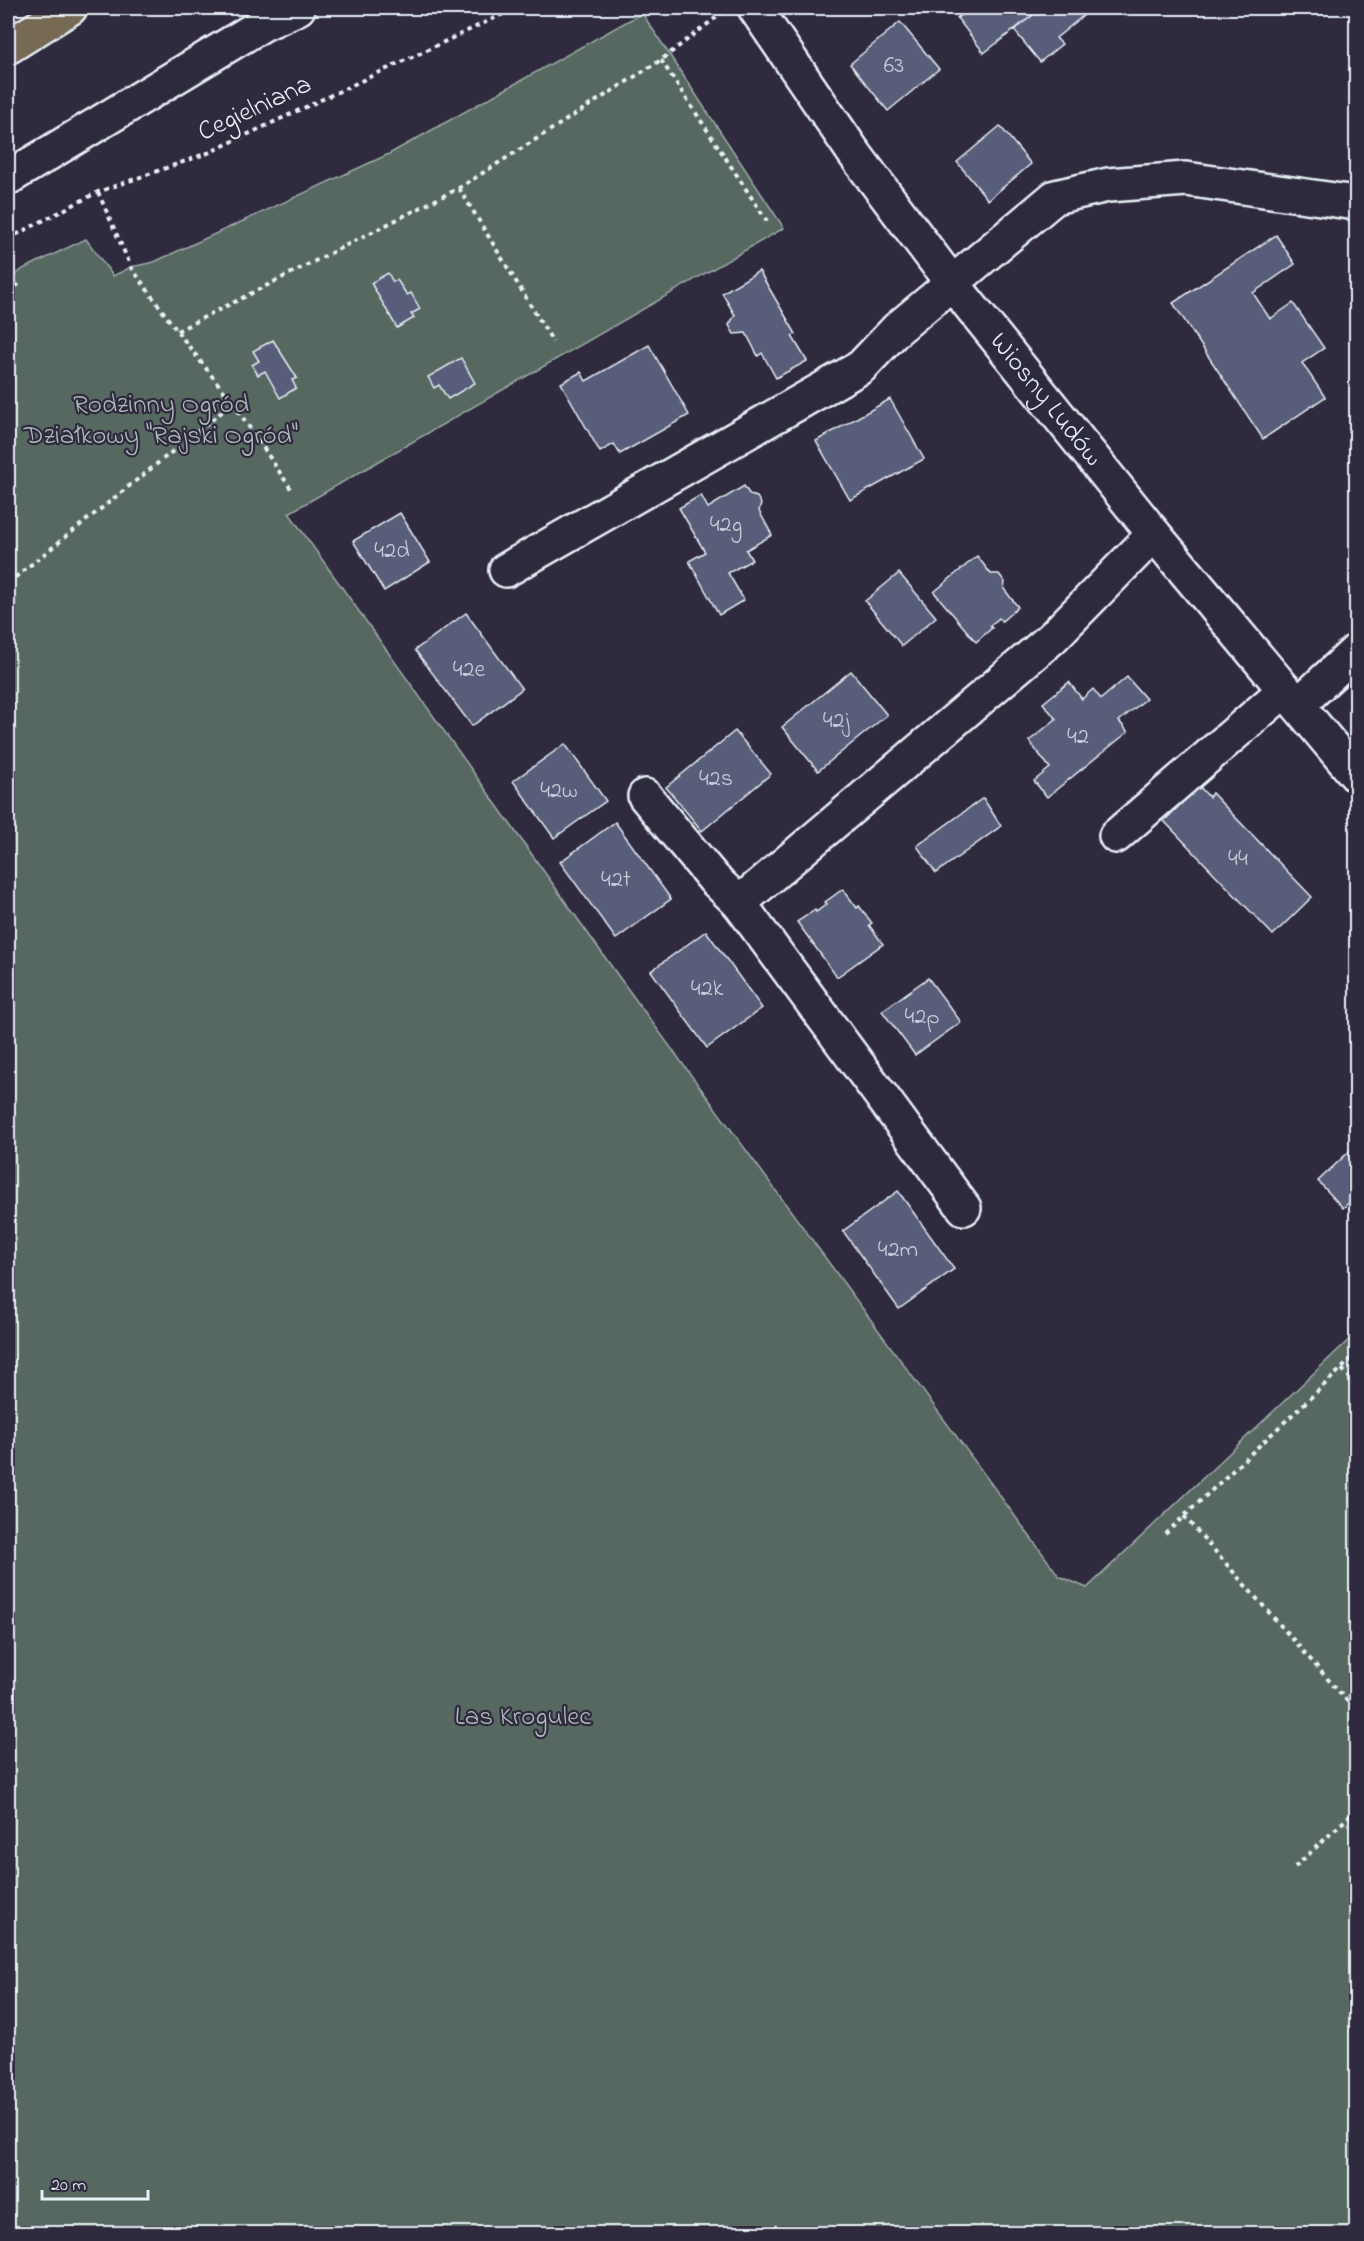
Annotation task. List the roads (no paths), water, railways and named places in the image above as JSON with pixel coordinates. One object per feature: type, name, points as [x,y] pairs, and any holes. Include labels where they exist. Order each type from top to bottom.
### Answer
[{"type":"highway","points":[[8,47],[70,8]]},
{"type":"street","points":[[8,178],[263,24],[298,8]]},
{"type":"street","name":"Wiosny Ludów","points":[[755,8],[854,153],[952,283],[1154,534],[1356,775]]},
{"type":"street","points":[[506,570],[861,367],[897,329],[1055,197],[1108,185],[1186,179],[1356,203]]},
{"type":"street","points":[[739,903],[1052,638],[1154,534]]},
{"type":"street","points":[[1116,836],[1291,697],[1356,651]]},
{"type":"street","points":[[645,796],[714,879],[739,903],[964,1208]]},
{"type":"park label","name":"Rodzinny Ogród Działkowy \"Rajski Ogród\"","points":[[161,420]]},
{"type":"park label","name":"Las Krogulec","points":[[523,1717]]}]
